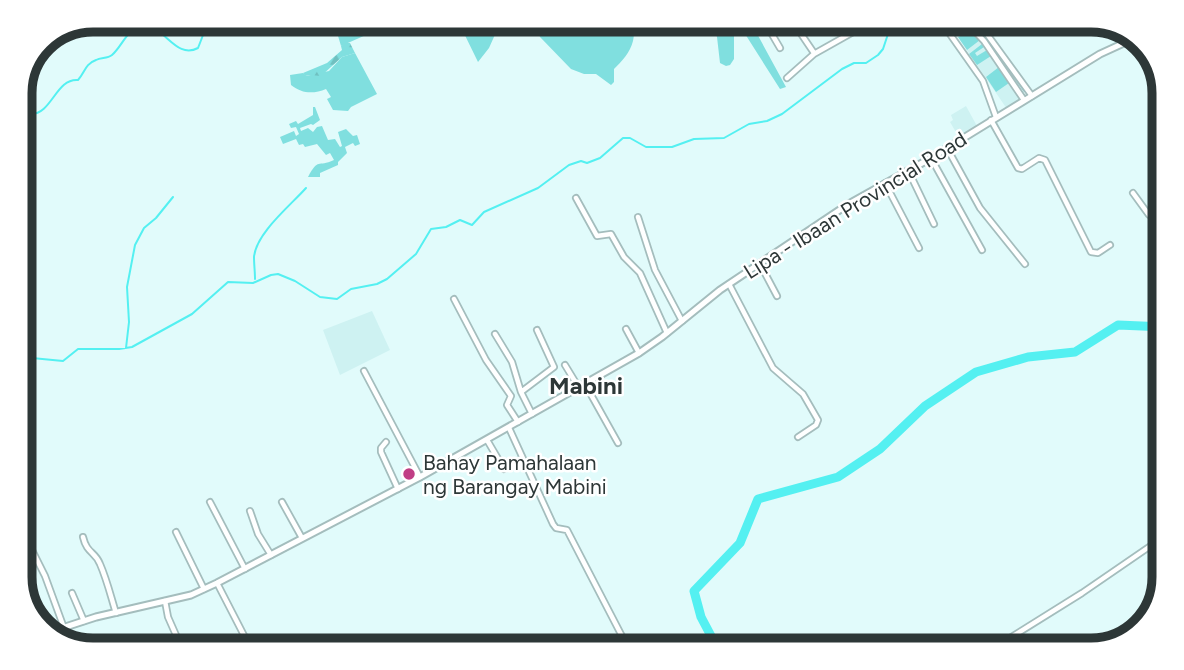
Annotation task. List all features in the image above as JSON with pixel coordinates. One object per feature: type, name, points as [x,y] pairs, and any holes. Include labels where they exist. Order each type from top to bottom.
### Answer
[{"type":"main road","name":"Lipa - Ibaan Provincial Road","points":[[60,629],[116,612],[191,595],[398,489],[509,428],[639,353],[729,284],[847,205],[931,158],[1100,54],[1125,42]]},
{"type":"street","points":[[770,32],[780,48]]},
{"type":"street","points":[[801,32],[814,54]]},
{"type":"street","points":[[788,78],[814,54],[853,32]]},
{"type":"street","points":[[948,32],[983,80],[994,119],[1018,168],[1022,169],[1039,158],[1045,160],[1091,252],[1098,253],[1110,245]]},
{"type":"street","points":[[975,32],[1024,100]]},
{"type":"street","points":[[985,32],[1032,96]]},
{"type":"street","points":[[947,148],[979,208],[1025,264]]},
{"type":"street","points":[[931,158],[982,250]]},
{"type":"street","points":[[908,170],[933,224]]},
{"type":"street","points":[[885,183],[919,248]]},
{"type":"street","points":[[1133,193],[1149,215],[1152,214]]},
{"type":"street","points":[[576,198],[597,236],[611,234],[624,257],[640,273],[667,333]]},
{"type":"street","points":[[638,216],[655,270],[682,321]]},
{"type":"street","points":[[760,264],[777,296]]},
{"type":"street","points":[[729,284],[774,368],[803,394],[818,421],[799,437]]},
{"type":"street","points":[[454,299],[486,360],[511,396],[507,407],[518,422]]},
{"type":"street","points":[[626,329],[639,353]]},
{"type":"street","points":[[521,392],[554,367],[537,330]]},
{"type":"street","points":[[495,334],[512,362],[521,392],[532,414]]},
{"type":"street","points":[[565,365],[582,386],[618,443]]},
{"type":"street","points":[[364,371],[420,477]]},
{"type":"street","points":[[509,428],[553,524],[556,528],[567,530],[623,638]]},
{"type":"street","points":[[487,440],[503,469]]},
{"type":"street","points":[[386,442],[381,452],[398,489]]},
{"type":"street","points":[[210,502],[245,569]]},
{"type":"street","points":[[282,502],[302,538]]},
{"type":"street","points":[[250,511],[258,534],[271,555]]},
{"type":"street","points":[[176,532],[204,589]]},
{"type":"street","points":[[83,537],[86,550],[95,556],[100,565],[116,612]]},
{"type":"street","points":[[1010,638],[1152,545]]},
{"type":"street","points":[[32,550],[45,576],[64,628]]},
{"type":"street","points":[[217,583],[245,638]]},
{"type":"street","points":[[72,593],[84,621]]},
{"type":"street","points":[[164,600],[178,638]]},
{"type":"shaded area","points":[[954,32],[976,32],[1023,100],[1007,109]]},
{"type":"shaded area","points":[[966,106],[977,126],[960,139],[950,122],[953,120],[951,115]]},
{"type":"shaded area","points":[[372,311],[390,350],[340,375],[323,330]]},
{"type":"green space","points":[[337,32],[364,32],[366,35],[341,46]]},
{"type":"green space","points":[[463,32],[496,32],[489,48],[478,62]]},
{"type":"green space","points":[[538,32],[634,32],[632,45],[614,69],[614,82],[611,85],[596,74],[584,74],[571,69]]},
{"type":"green space","points":[[715,32],[734,32],[734,59],[730,65],[720,63]]},
{"type":"green space","points":[[744,32],[756,32],[786,87],[780,89]]},
{"type":"green space","points":[[972,32],[980,40],[967,50],[958,37]]},
{"type":"green space","points":[[979,32],[984,32],[1024,92]]},
{"type":"green space","points":[[350,43],[355,53],[342,57],[321,76],[305,76],[303,73],[327,63],[342,50],[341,46]]},
{"type":"green space","points":[[982,44],[984,47],[975,53],[977,56],[987,50],[991,56],[977,65],[969,54]]},
{"type":"green space","points":[[355,53],[377,94],[348,111],[333,110],[327,99],[331,97],[326,89],[308,92],[291,85],[290,75],[303,73],[306,76],[329,71],[342,57]]},
{"type":"green space","points":[[999,67],[1009,83],[996,92],[986,77]]},
{"type":"green space","points":[[313,107],[320,120],[300,128],[301,131],[308,128],[313,132],[322,126],[328,140],[335,139],[340,147],[342,146],[338,132],[346,129],[353,136],[357,135],[360,144],[355,146],[353,143],[345,147],[347,153],[338,165],[320,173],[320,177],[308,177],[317,165],[334,160],[330,153],[326,155],[317,144],[305,147],[303,144],[299,145],[296,139],[283,144],[280,137],[294,131],[296,136],[299,134],[296,127],[291,128],[289,124],[296,121],[298,124],[313,115]]},
{"type":"waterway","points":[[32,114],[44,108],[64,84],[78,80],[92,62],[112,55],[130,32]]},
{"type":"waterway","points":[[159,32],[183,50],[198,48],[204,32]]},
{"type":"waterway","points":[[32,358],[63,361],[78,349],[132,347],[192,314],[228,282],[253,283],[278,274],[320,297],[337,299],[351,289],[377,284],[387,279],[416,254],[431,229],[446,227],[460,220],[472,225],[484,212],[538,188],[569,165],[600,158],[623,138],[630,138],[646,147],[672,147],[694,139],[724,138],[749,124],[767,121],[782,114],[842,69],[854,63],[866,63],[878,55],[889,32]]},
{"type":"waterway","points":[[255,279],[254,257],[261,238],[306,188]]},
{"type":"waterway","points":[[126,348],[129,322],[127,287],[135,245],[144,228],[173,197]]},
{"type":"waterway","points":[[712,638],[701,617],[694,591],[740,543],[758,499],[838,477],[880,449],[925,406],[976,372],[1028,357],[1075,352],[1118,325],[1152,326]]},
{"type":"place","name":"Bahay Pamahalaan ng Barangay Mabini","points":[[409,474]]},
{"type":"district","name":"Mabini","points":[[586,385]]}]
